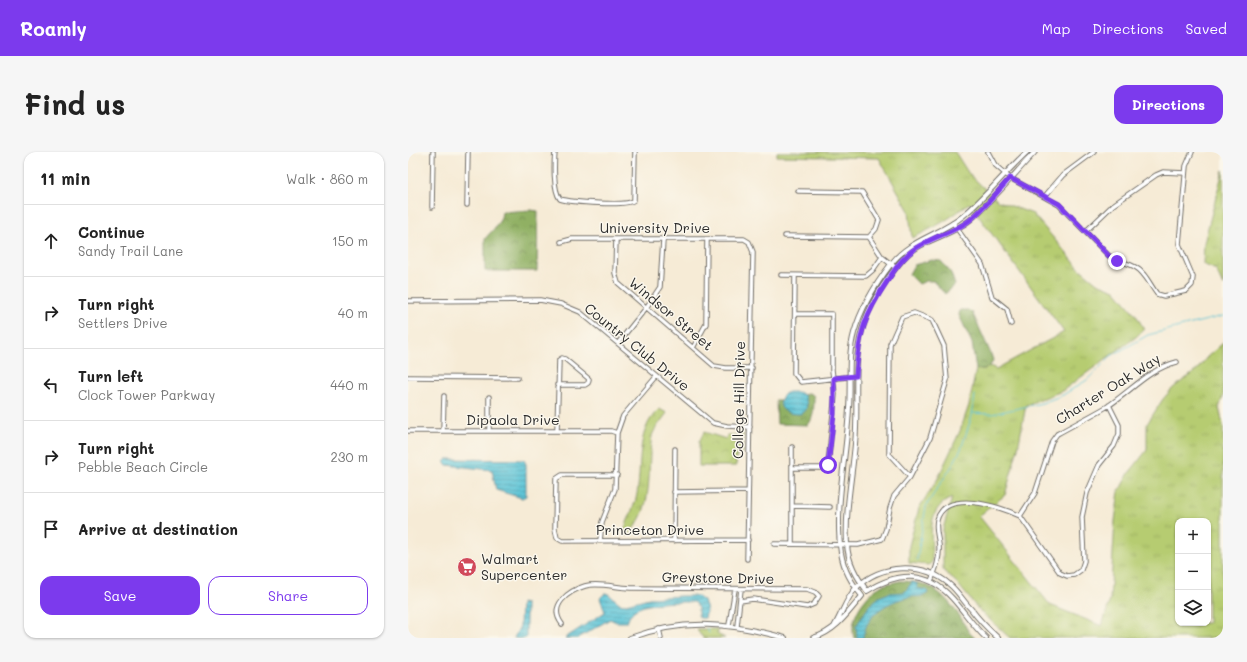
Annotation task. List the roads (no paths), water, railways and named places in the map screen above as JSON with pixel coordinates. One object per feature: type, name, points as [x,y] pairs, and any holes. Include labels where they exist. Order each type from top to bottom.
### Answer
[{"type":"street","points":[[432,152],[432,207]]},
{"type":"street","points":[[467,205],[468,152]]},
{"type":"street","points":[[555,152],[556,187],[560,199],[590,202],[628,203],[634,200],[635,152]]},
{"type":"street","points":[[988,152],[995,166],[1010,178],[1059,204],[1109,256],[1136,267],[1144,275],[1157,294],[1164,296],[1186,291],[1192,285],[1193,276],[1178,244],[1186,166],[1192,152]]},
{"type":"street","points":[[862,596],[847,574],[840,545],[839,516],[850,407],[849,377],[851,345],[860,313],[891,264],[906,248],[953,223],[963,216],[1004,173],[1027,152]]},
{"type":"street","points":[[867,591],[850,561],[847,544],[848,513],[857,410],[856,376],[858,350],[867,315],[896,268],[910,252],[922,244],[956,230],[970,220],[1035,152]]},
{"type":"street","points":[[1045,196],[1069,170],[1094,152]]},
{"type":"street","points":[[1086,232],[1113,205],[1142,186],[1156,174],[1163,172],[1185,173]]},
{"type":"street","points":[[785,236],[869,237],[876,229],[879,220],[862,192],[798,191]]},
{"type":"street","points":[[953,223],[956,230],[982,264],[992,297],[1007,309],[1011,324]]},
{"type":"street","points":[[869,237],[882,257],[896,268]]},
{"type":"street","name":"University Drive","points":[[561,242],[572,239],[744,239],[749,242]]},
{"type":"street","name":"Windsor Street","points":[[616,239],[615,273],[618,283],[646,308],[694,346],[714,366],[726,368],[752,368]]},
{"type":"street","points":[[694,346],[706,324],[707,239]]},
{"type":"street","points":[[618,343],[646,308],[660,286],[663,240]]},
{"type":"street","name":"College Hill Drive","points":[[748,559],[753,252],[749,242]]},
{"type":"street","points":[[781,275],[866,276],[874,270],[882,257]]},
{"type":"street","points":[[795,276],[794,373],[796,379],[801,382],[813,382],[856,376]]},
{"type":"street","name":"Country Club Drive","points":[[408,301],[540,300],[561,304],[580,312],[713,423],[727,426],[750,427]]},
{"type":"street","points":[[774,544],[858,545],[882,539],[894,496],[910,477],[930,438],[947,380],[944,346],[932,320],[914,313],[902,317],[890,344],[889,454],[910,477]]},
{"type":"street","points":[[792,468],[824,468],[828,465],[834,414],[832,314],[795,314]]},
{"type":"street","points":[[557,385],[585,385],[588,383],[589,379],[565,358],[562,358],[557,364],[557,385],[557,430]]},
{"type":"street","name":"Charter Oak Way","points":[[1020,516],[1035,493],[1052,441],[1056,434],[1108,405],[1146,376],[1165,365],[1177,362]]},
{"type":"street","points":[[600,541],[602,522],[616,489],[617,433],[623,416],[656,376]]},
{"type":"street","points":[[408,377],[518,378]]},
{"type":"street","points":[[444,396],[444,431]]},
{"type":"street","points":[[489,397],[489,431]]},
{"type":"street","points":[[931,581],[940,550],[937,522],[942,511],[955,502],[1005,508],[1020,516],[1060,573],[1067,576],[1074,575],[1082,570],[1084,561],[1082,517],[1087,493],[1099,465],[1114,446],[1119,434],[1119,425],[1108,405]]},
{"type":"street","name":"Dipaola Drive","points":[[408,431],[557,430],[611,431],[617,433]]},
{"type":"street","points":[[792,447],[792,544]]},
{"type":"street","points":[[674,540],[675,449]]},
{"type":"street","name":"Princeton Drive","points":[[617,475],[562,475],[556,479],[557,538],[562,541],[748,540]]},
{"type":"street","points":[[674,492],[748,491]]},
{"type":"street","points":[[792,506],[830,507]]},
{"type":"street","points":[[832,630],[856,588],[891,570],[917,569],[934,574],[949,583],[959,593],[984,625],[998,638]]},
{"type":"street","points":[[813,638],[832,630],[846,617],[867,591],[879,583],[893,578],[915,577],[931,581],[952,599],[986,638]]},
{"type":"street","name":"Greystone Drive","points":[[562,624],[558,620],[557,605],[560,600],[585,586],[807,589],[815,592],[819,596],[814,604],[807,607],[753,599],[740,601]]},
{"type":"street","points":[[729,625],[735,589]]},
{"type":"street","points":[[737,626],[741,589]]},
{"type":"street","points":[[630,638],[659,629],[697,624],[737,626],[785,638]]},
{"type":"street","points":[[659,629],[661,638]]},
{"type":"water","points":[[788,392],[798,392],[804,395],[807,404],[806,410],[800,414],[795,414],[787,412],[782,408],[780,402],[781,399]]},
{"type":"water","points":[[447,459],[524,460],[526,464],[526,496],[522,498],[496,490],[492,470],[447,465],[444,462]]},
{"type":"water","points":[[912,582],[917,583],[917,588],[927,590],[928,593],[922,596],[902,599],[886,605],[873,616],[865,630],[863,638],[857,638],[856,626],[869,606],[879,597],[889,593],[905,592]]},
{"type":"water","points":[[605,593],[622,605],[649,598],[697,596],[704,601],[707,610],[705,618],[700,618],[698,615],[698,608],[694,602],[651,604],[635,610],[630,615],[627,622],[616,622],[610,619],[578,638],[565,638],[605,612],[600,598]]},
{"type":"water","points":[[521,603],[526,604],[526,638],[514,638],[520,626]]},
{"type":"waterway","points":[[972,413],[992,414],[1042,403],[1063,395],[1087,380],[1111,356],[1148,335],[1223,316]]},
{"type":"waterway","points":[[917,560],[926,506],[952,466],[961,449],[972,416],[975,395]]},
{"type":"waterway","points":[[707,628],[709,633]]},
{"type":"place","name":"Walmart Supercenter","points":[[467,567]]}]
